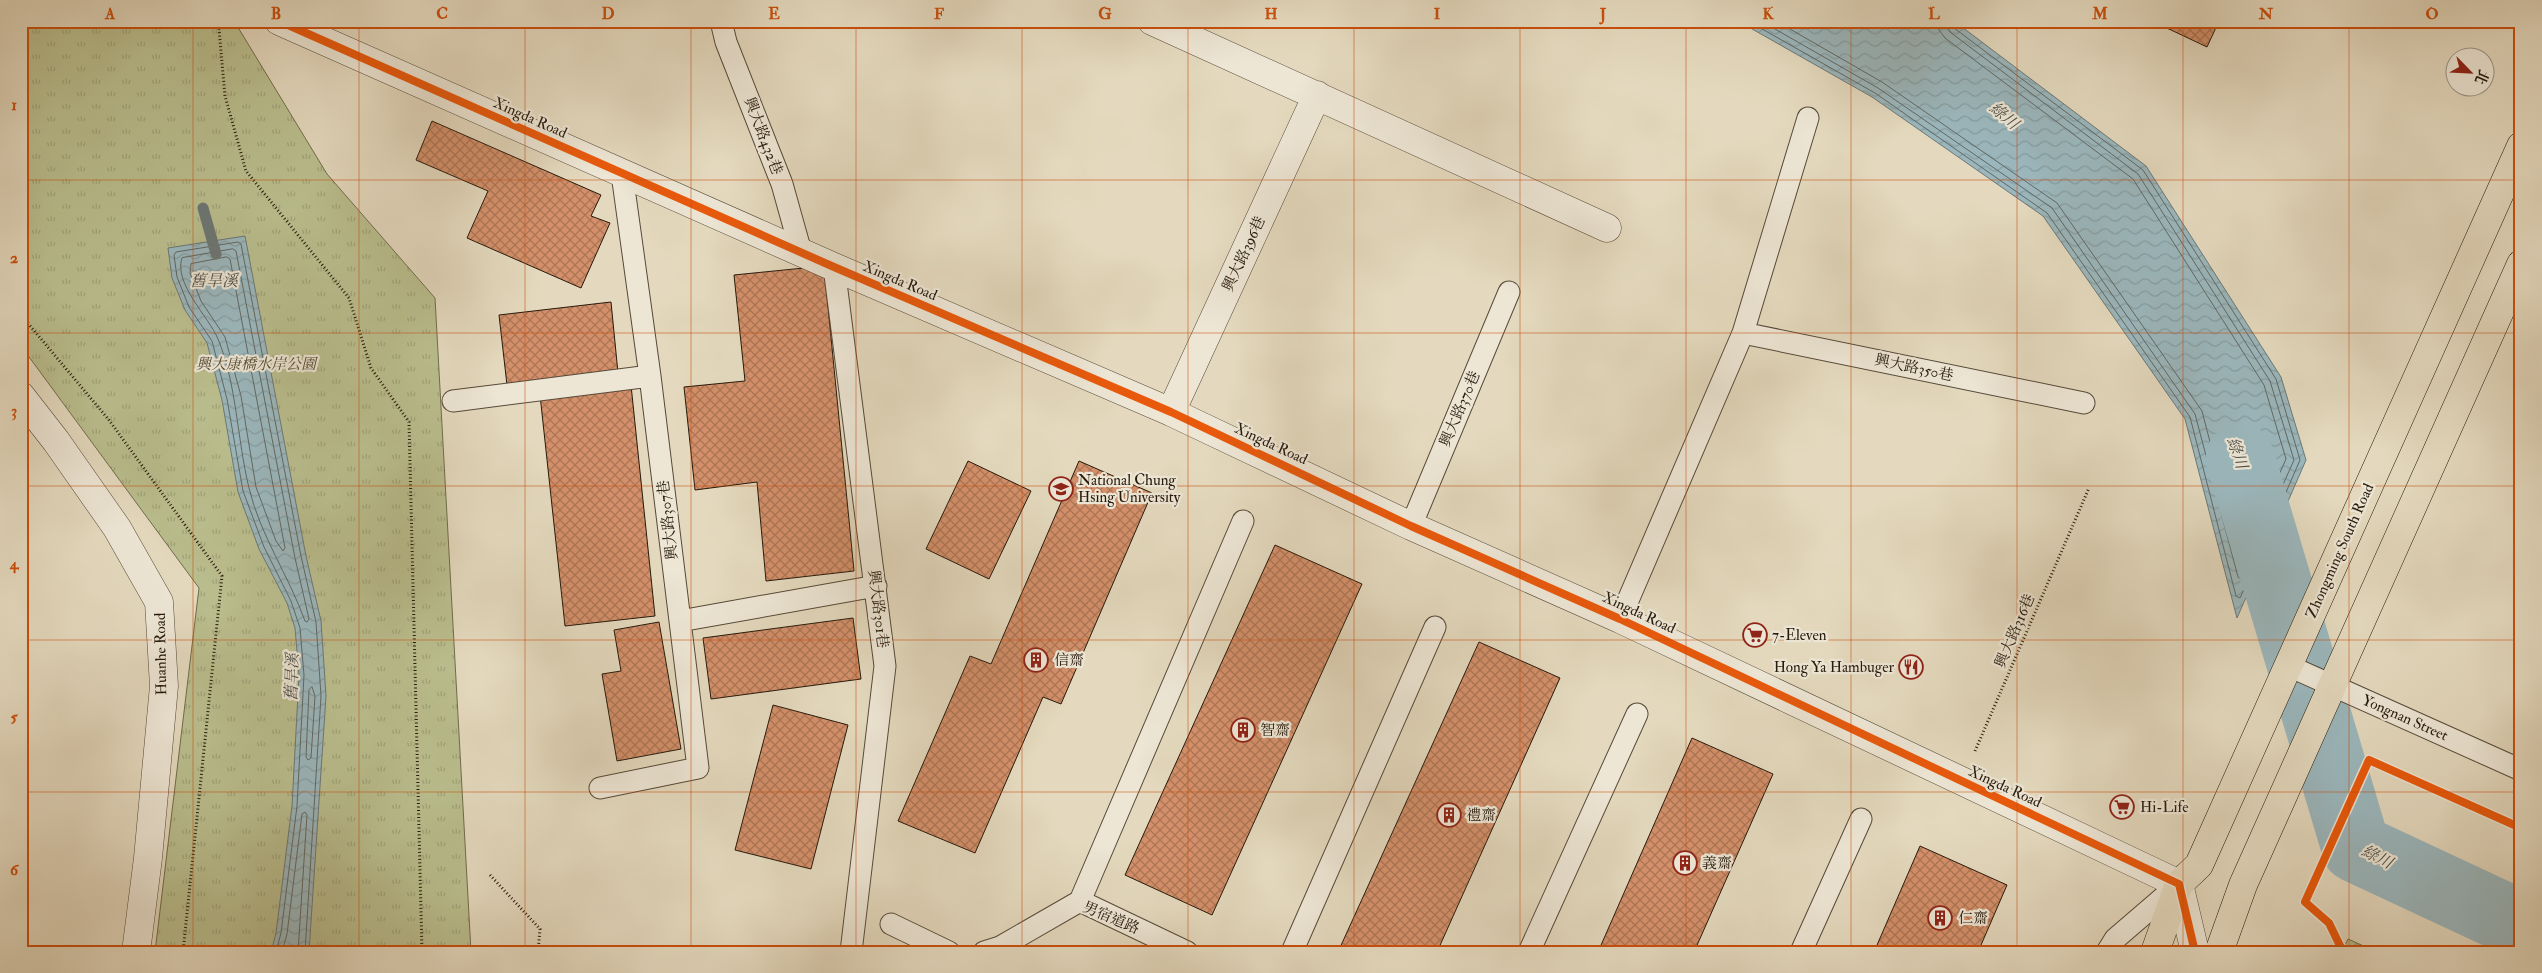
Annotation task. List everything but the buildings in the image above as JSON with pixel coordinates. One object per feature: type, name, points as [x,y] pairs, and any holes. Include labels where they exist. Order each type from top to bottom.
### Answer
[{"type":"main road","name":"Zhongming South Road","points":[[2155,952],[2179,884],[2199,865],[2521,146]]},
{"type":"main road","points":[[2219,952],[2243,885],[2327,685],[2521,264]]},
{"type":"main road","points":[[2143,952],[2179,884]]},
{"type":"street","name":"Xingda Road","points":[[279,21],[834,267],[1171,412],[1411,526],[1620,619],[2179,884]]},
{"type":"street","points":[[1152,21],[1607,228]]},
{"type":"street","name":"興大路396巷","points":[[1171,412],[1317,95]]},
{"type":"street","name":"Huanhe Road","points":[[21,396],[56,441],[117,528],[159,602],[164,686],[148,858],[136,952]]},
{"type":"street","points":[[2179,884],[2195,952]]},
{"type":"lane","name":"興大路432巷","points":[[721,21],[782,184],[801,252]]},
{"type":"lane","points":[[1620,619],[1743,333],[1808,118]]},
{"type":"lane","name":"興大路307巷","points":[[600,788],[698,768],[650,376],[622,174]]},
{"type":"lane","name":"興大路301巷","points":[[834,267],[885,666],[851,952]]},
{"type":"lane","name":"興大路370巷","points":[[1411,526],[1508,292]]},
{"type":"lane","name":"興大路350巷","points":[[1743,333],[2084,403]]},
{"type":"lane","points":[[453,402],[650,376]]},
{"type":"lane","points":[[1080,902],[1243,521]]},
{"type":"lane","points":[[680,621],[876,586]]},
{"type":"lane","points":[[1292,952],[1435,627]]},
{"type":"lane","name":"Yongnan Street","points":[[2289,666],[2327,685],[2521,770]]},
{"type":"lane","points":[[1529,952],[1637,714]]},
{"type":"lane","points":[[1801,952],[1860,819]]},
{"type":"lane","points":[[2107,952],[2115,939],[2179,884]]},
{"type":"lane","name":"男宿道路","points":[[984,952],[1000,946],[1080,902],[1187,952]]},
{"type":"lane","points":[[891,924],[950,952]]},
{"type":"path","points":[[203,21],[219,29],[225,96],[246,171],[348,298],[371,368],[410,422],[422,952]]},
{"type":"path","points":[[490,875],[540,929],[538,952]]},
{"type":"green space","name":"興大康橋水岸公園","points":[[21,21],[222,21],[239,29],[327,174],[435,298],[471,952],[155,952],[199,588],[21,346]]},
{"type":"green space","points":[[2348,939],[2377,952],[2342,952]]},
{"type":"water","points":[[1738,21],[1954,21],[2146,166],[2281,377],[2306,460],[2237,618],[2185,419],[2043,216],[1872,97]]},
{"type":"water","name":"舊旱溪","points":[[245,236],[306,556],[321,621],[326,696],[309,952],[271,952],[276,933],[292,806],[299,675],[295,628],[287,603],[259,549],[238,492],[222,400],[207,343],[185,310],[172,278],[168,248]]},
{"type":"waterway","name":"舊旱溪","points":[[203,208],[216,254]]},
{"type":"waterway","name":"綠川","points":[[2240,458],[2356,848],[2521,925]]},
{"type":"cycle path","points":[[279,21],[834,267],[1171,412],[1411,526],[1620,619],[2179,884],[2195,952]]},
{"type":"cycle path","points":[[2343,952],[2329,923],[2305,902],[2369,760],[2521,828]]},
{"type":"place","name":"National Chung Hsing University","points":[[1061,489]]},
{"type":"place","name":"7-Eleven","points":[[1755,635]]},
{"type":"place","name":"信齋","points":[[1036,660]]},
{"type":"place","name":"Hong Ya Hambuger","points":[[1911,667]]},
{"type":"place","name":"智齋","points":[[1243,730]]},
{"type":"place","name":"Hi-Life","points":[[2122,807]]},
{"type":"place","name":"禮齋","points":[[1449,815]]},
{"type":"place","name":"義齋","points":[[1685,863]]},
{"type":"place","name":"仁齋","points":[[1940,918]]}]
